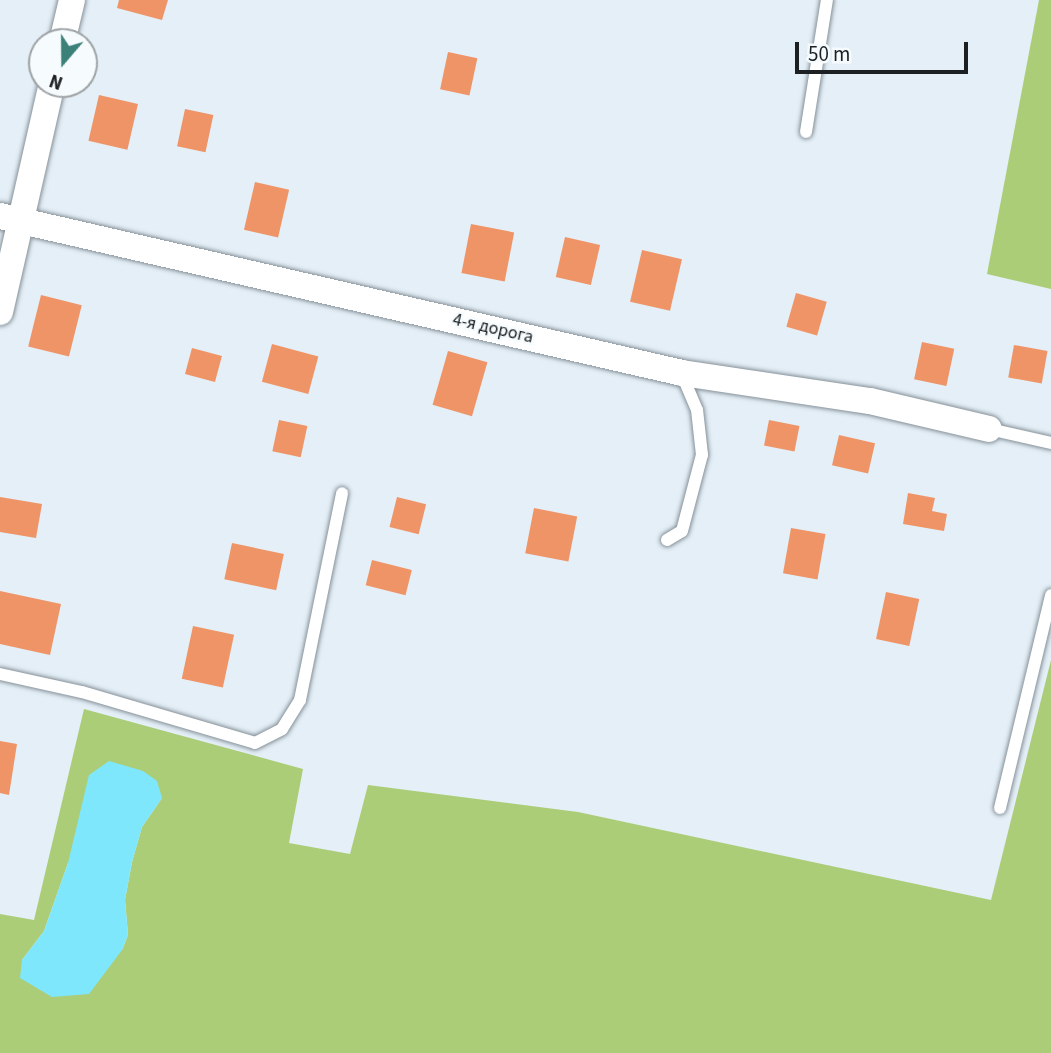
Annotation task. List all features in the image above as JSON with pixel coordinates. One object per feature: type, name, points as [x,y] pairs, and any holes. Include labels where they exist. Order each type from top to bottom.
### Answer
[{"type":"street","points":[[65,28],[72,0]]},
{"type":"street","points":[[0,312],[10,219],[48,98]]},
{"type":"street","name":"4-я дорога","points":[[10,219],[682,373],[870,401],[989,429]]},
{"type":"lane","points":[[806,132],[827,0]]},
{"type":"lane","points":[[667,540],[682,531],[702,455],[697,410],[682,373]]},
{"type":"lane","points":[[989,429],[1051,443]]},
{"type":"lane","points":[[0,674],[82,692],[255,743],[282,729],[300,700],[342,492]]},
{"type":"lane","points":[[1000,808],[1051,595]]},
{"type":"green space","points":[[1039,0],[1051,0],[1051,289],[987,274]]},
{"type":"green space","points":[[1051,660],[1051,1053],[0,1053],[0,914],[34,920],[84,709],[303,769],[289,843],[350,854],[368,785],[578,812],[991,900]],"holes":[[[162,798],[142,827],[125,900],[128,935],[122,950],[22,960],[44,931],[68,863]]]},
{"type":"water","points":[[109,761],[143,771],[157,781],[162,798],[142,827],[132,862],[125,900],[128,935],[122,950],[89,994],[52,997],[20,978],[22,960],[44,931],[68,863],[89,775]]},
{"type":"building","points":[[119,0],[168,0],[162,20],[117,8]]},
{"type":"building","points":[[448,52],[477,58],[469,95],[440,89]]},
{"type":"building","points":[[99,95],[138,104],[127,150],[88,141]]},
{"type":"building","points":[[185,109],[213,115],[205,152],[177,146]]},
{"type":"building","points":[[255,182],[289,190],[278,238],[244,230]]},
{"type":"building","points":[[471,224],[514,232],[505,281],[461,273]]},
{"type":"building","points":[[565,237],[600,245],[591,285],[556,277]]},
{"type":"building","points":[[642,250],[682,259],[670,311],[630,302]]},
{"type":"building","points":[[796,293],[827,302],[817,335],[786,327]]},
{"type":"building","points":[[41,295],[82,305],[69,357],[28,346]]},
{"type":"building","points":[[922,342],[954,349],[946,386],[914,379]]},
{"type":"building","points":[[272,344],[318,356],[308,394],[262,382]]},
{"type":"building","points":[[1014,345],[1047,351],[1042,383],[1008,377]]},
{"type":"building","points":[[192,348],[222,356],[215,382],[185,374]]},
{"type":"building","points":[[448,351],[487,362],[472,416],[433,405]]},
{"type":"building","points":[[279,420],[307,426],[301,457],[272,451]]},
{"type":"building","points":[[769,420],[799,426],[794,451],[764,446]]},
{"type":"building","points":[[839,435],[875,443],[868,474],[832,465]]},
{"type":"building","points":[[908,493],[935,498],[932,511],[947,514],[944,531],[903,524]]},
{"type":"building","points":[[0,497],[42,504],[36,538],[0,532]]},
{"type":"building","points":[[397,497],[426,504],[419,534],[390,527]]},
{"type":"building","points":[[534,508],[577,516],[568,562],[525,553]]},
{"type":"building","points":[[791,528],[825,534],[817,579],[783,573]]},
{"type":"building","points":[[232,543],[284,554],[276,590],[224,579]]},
{"type":"building","points":[[372,560],[412,570],[405,595],[366,585]]},
{"type":"building","points":[[0,591],[61,604],[50,655],[0,644]]},
{"type":"building","points":[[886,592],[919,599],[909,646],[876,639]]},
{"type":"building","points":[[193,626],[234,635],[223,688],[182,679]]},
{"type":"building","points":[[0,741],[17,744],[9,795],[0,793]]}]
